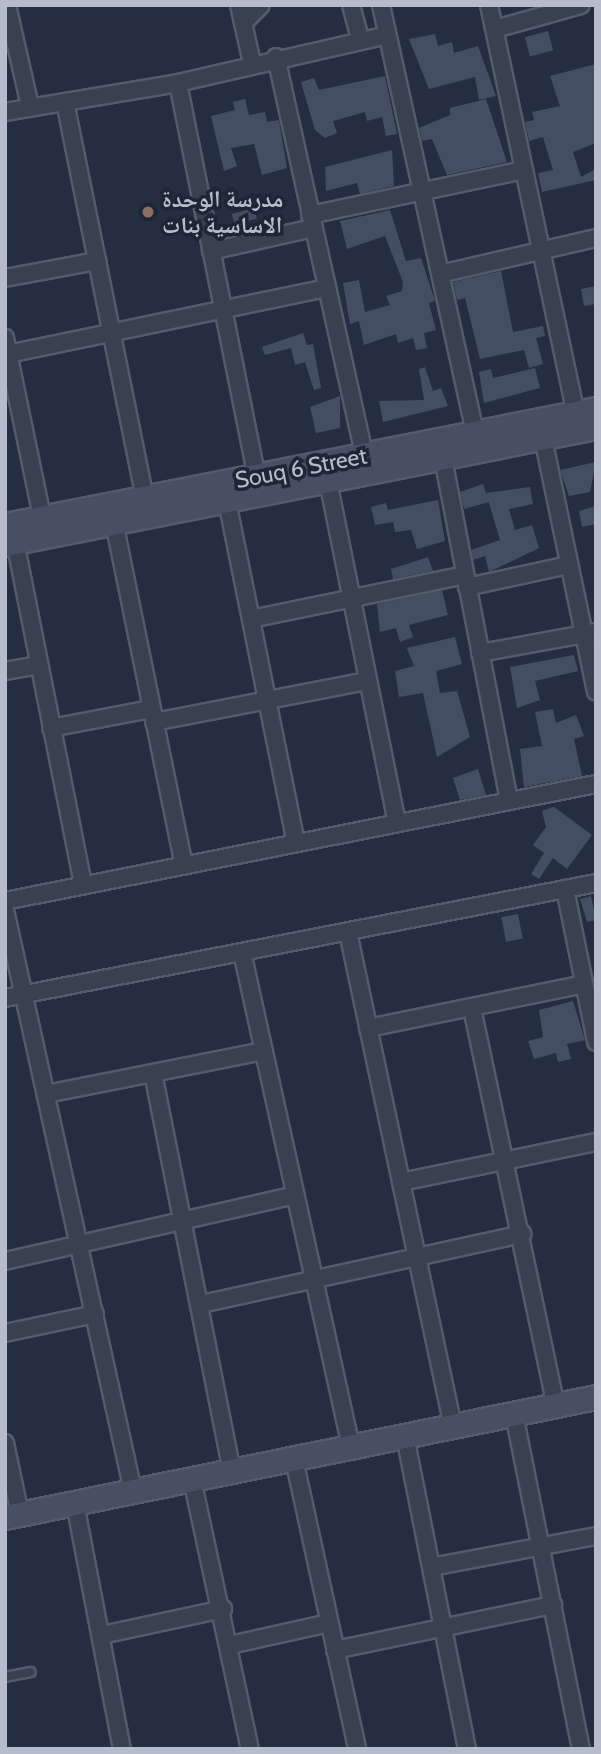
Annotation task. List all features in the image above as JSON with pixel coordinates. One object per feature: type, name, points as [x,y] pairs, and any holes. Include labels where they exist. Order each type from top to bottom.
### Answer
[{"type":"street","points":[[7,5],[30,106]]},
{"type":"street","points":[[239,5],[253,63]]},
{"type":"street","points":[[243,23],[261,5]]},
{"type":"street","points":[[352,5],[360,39]]},
{"type":"street","points":[[381,5],[475,433]]},
{"type":"street","points":[[489,5],[542,252],[586,411]]},
{"type":"street","points":[[495,29],[580,5]]},
{"type":"street","points":[[5,112],[178,83],[276,57],[387,35]]},
{"type":"street","points":[[276,57],[364,455]]},
{"type":"street","points":[[178,83],[257,477]]},
{"type":"street","points":[[65,102],[145,497]]},
{"type":"street","points":[[211,251],[421,190],[524,170]]},
{"type":"street","points":[[440,274],[596,238]]},
{"type":"street","points":[[5,278],[97,261]]},
{"type":"street","points":[[42,517],[7,346],[113,333],[327,288]]},
{"type":"street","name":"Souq 6 Street","points":[[9,536],[42,517],[586,411]]},
{"type":"street","name":"Souq 6 Street","points":[[9,536],[114,522],[596,427]]},
{"type":"street","points":[[543,438],[569,565],[589,633],[596,692]]},
{"type":"street","points":[[443,458],[509,801]]},
{"type":"street","points":[[328,481],[366,681],[397,823]]},
{"type":"street","points":[[227,501],[296,843]]},
{"type":"street","points":[[114,522],[184,866]]},
{"type":"street","points":[[9,536],[39,665],[83,886]]},
{"type":"street","points":[[251,619],[351,598],[569,565]]},
{"type":"street","points":[[480,653],[589,633]]},
{"type":"street","points":[[5,671],[39,665]]},
{"type":"street","points":[[51,728],[267,701],[366,681]]},
{"type":"street","points":[[5,901],[596,784]]},
{"type":"street","points":[[5,998],[596,883]]},
{"type":"street","points":[[565,889],[596,1042]]},
{"type":"street","points":[[5,911],[133,1491]]},
{"type":"street","points":[[348,932],[453,1426]]},
{"type":"street","points":[[242,952],[351,1447]]},
{"type":"street","points":[[368,1028],[584,984]]},
{"type":"street","points":[[472,1008],[522,1234],[556,1406]]},
{"type":"street","points":[[46,1094],[264,1051]]},
{"type":"street","points":[[153,1073],[185,1222],[232,1471]]},
{"type":"street","points":[[401,1182],[596,1142]]},
{"type":"street","points":[[5,1261],[296,1195]]},
{"type":"street","points":[[201,1304],[522,1234]]},
{"type":"street","points":[[5,1333],[95,1314]]},
{"type":"street","points":[[5,1443],[12,1516],[596,1397]]},
{"type":"street","points":[[514,1414],[581,1749]]},
{"type":"street","points":[[405,1436],[467,1749]]},
{"type":"street","points":[[294,1459],[358,1749]]},
{"type":"street","points":[[192,1479],[223,1609],[250,1749]]},
{"type":"street","points":[[75,1503],[122,1749]]},
{"type":"street","points":[[432,1567],[596,1536]]},
{"type":"street","points":[[335,1650],[553,1605]]},
{"type":"street","points":[[102,1635],[223,1609]]},
{"type":"street","points":[[230,1645],[330,1623]]},
{"type":"lane","points":[[5,1677],[31,1672]]},
{"type":"building","points":[[548,31],[553,50],[530,57],[525,37]]},
{"type":"building","points":[[435,34],[438,46],[452,42],[454,53],[478,46],[496,96],[479,100],[475,77],[429,89],[409,39]]},
{"type":"building","points":[[596,64],[596,143],[573,152],[581,177],[596,169],[596,180],[542,192],[538,173],[553,170],[543,137],[529,141],[525,122],[534,120],[532,112],[560,106],[550,76]]},
{"type":"building","points":[[385,76],[397,134],[386,136],[382,117],[367,121],[365,112],[333,121],[337,133],[325,138],[315,130],[301,82],[314,78],[319,90]]},
{"type":"building","points":[[245,99],[249,115],[265,112],[267,122],[279,120],[287,168],[262,175],[254,144],[231,148],[237,166],[224,171],[211,116],[235,110],[233,102]]},
{"type":"building","points":[[486,99],[507,162],[447,175],[432,139],[422,141],[419,128],[450,115],[450,108]]},
{"type":"building","points":[[392,150],[394,186],[360,194],[357,183],[326,191],[325,167]]},
{"type":"building","points":[[254,208],[257,219],[235,225],[232,214]]},
{"type":"building","points":[[390,210],[406,261],[421,258],[435,301],[429,303],[436,330],[424,333],[427,348],[416,350],[413,338],[398,343],[396,334],[364,345],[359,321],[350,324],[343,283],[359,280],[365,312],[390,305],[386,296],[402,291],[403,282],[385,236],[347,249],[340,221]]},
{"type":"building","points":[[501,271],[513,332],[543,326],[545,336],[536,338],[543,364],[529,368],[524,350],[480,359],[465,298],[457,300],[453,282]]},
{"type":"building","points":[[596,286],[596,304],[584,306],[581,289]]},
{"type":"building","points":[[303,333],[307,345],[313,344],[321,388],[314,390],[305,362],[295,365],[291,348],[265,355],[262,347]]},
{"type":"building","points":[[425,367],[433,391],[441,388],[448,406],[383,422],[379,401],[424,400],[419,369]]},
{"type":"building","points":[[535,368],[540,388],[484,403],[479,372],[491,369],[493,378]]},
{"type":"building","points":[[340,396],[340,428],[316,433],[310,407]]},
{"type":"building","points":[[596,462],[590,492],[569,496],[560,470]]},
{"type":"building","points":[[483,484],[489,502],[464,509],[460,492]]},
{"type":"building","points":[[530,487],[533,504],[509,509],[515,530],[532,525],[539,548],[489,572],[485,556],[473,560],[471,550],[500,540],[486,493]]},
{"type":"building","points":[[438,500],[445,541],[417,549],[411,530],[395,532],[393,522],[375,525],[371,507],[386,503],[388,510]]},
{"type":"building","points":[[596,506],[596,524],[582,527],[579,511]]},
{"type":"building","points":[[428,557],[433,571],[393,579],[391,569]]},
{"type":"building","points":[[442,590],[448,615],[409,625],[413,637],[400,642],[396,628],[380,632],[377,604]]},
{"type":"building","points":[[455,637],[462,664],[436,671],[440,693],[457,691],[470,737],[437,757],[423,693],[399,697],[395,671],[414,666],[407,648]]},
{"type":"building","points":[[574,655],[578,671],[535,681],[540,700],[517,708],[510,667]]},
{"type":"building","points":[[553,709],[556,723],[576,715],[584,736],[574,739],[582,776],[524,787],[520,749],[542,746],[535,712]]},
{"type":"building","points":[[478,769],[486,795],[460,800],[453,778]]},
{"type":"building","points":[[554,807],[592,835],[567,869],[553,858],[539,879],[531,874],[544,853],[533,845],[546,827],[542,811]]},
{"type":"building","points":[[591,896],[596,920],[587,922],[580,899]]},
{"type":"building","points":[[518,914],[523,939],[506,942],[501,917]]},
{"type":"building","points":[[573,1001],[585,1040],[567,1044],[571,1059],[558,1062],[556,1053],[534,1059],[528,1041],[543,1037],[539,1010]]},
{"type":"place","name":"مدرسة الوحدة الاساسية بنات","points":[[148,212]]}]
